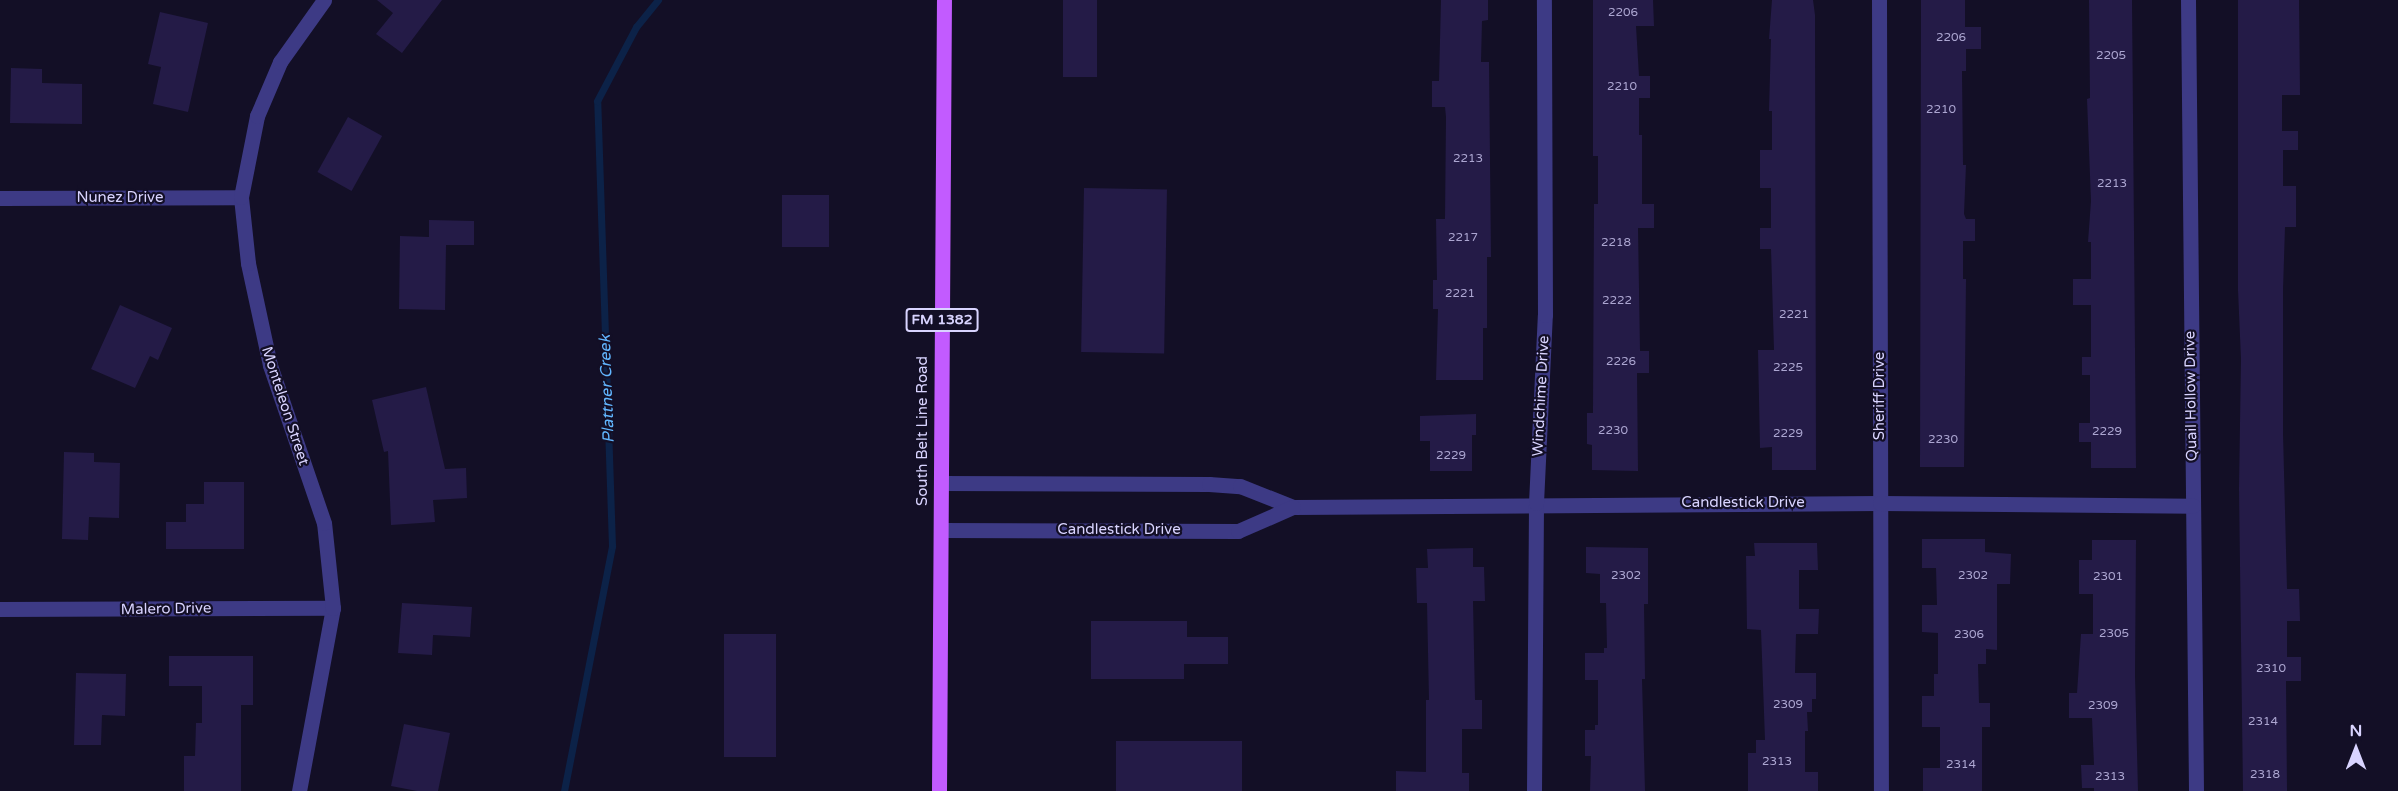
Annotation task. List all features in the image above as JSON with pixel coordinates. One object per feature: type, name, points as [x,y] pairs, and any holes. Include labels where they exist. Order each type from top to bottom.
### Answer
[{"type":"main road","name":"South Belt Line Road","points":[[939,791],[944,0]]},
{"type":"street","name":"Monteleon Street","points":[[299,791],[333,608],[324,523],[270,365],[248,263],[241,197],[257,116],[280,62],[324,0]]},
{"type":"street","name":"Windchime Drive","points":[[1534,791],[1536,503],[1545,315],[1544,0]]},
{"type":"street","name":"Sheriff Drive","points":[[1879,0],[1881,791]]},
{"type":"street","name":"Quail Hollow Drive","points":[[2188,0],[2196,791]]},
{"type":"street","name":"Nunez Drive","points":[[0,198],[241,197]]},
{"type":"street","name":"Candlestick Drive","points":[[941,483],[1240,486],[1293,507],[1536,503],[1880,502],[2193,506]]},
{"type":"street","name":"Candlestick Drive","points":[[941,530],[1238,531],[1293,507]]},
{"type":"street","name":"Malero Drive","points":[[0,609],[333,608]]},
{"type":"building","points":[[377,0],[442,0],[402,53],[376,34],[393,13]]},
{"type":"building","points":[[1063,0],[1097,0],[1097,77],[1063,77]]},
{"type":"building","points":[[1441,0],[1488,0],[1488,20],[1482,21],[1481,62],[1489,62],[1491,257],[1487,257],[1487,328],[1483,328],[1483,380],[1436,380],[1438,309],[1433,309],[1433,280],[1437,280],[1436,219],[1445,219],[1446,117],[1445,107],[1432,107],[1432,81],[1439,81]]},
{"type":"building","points":[[1593,0],[1653,0],[1654,26],[1636,26],[1639,76],[1650,76],[1650,98],[1639,98],[1639,135],[1642,135],[1642,204],[1654,204],[1654,228],[1638,228],[1640,351],[1649,351],[1649,373],[1637,373],[1638,471],[1592,470],[1592,445],[1587,444],[1587,413],[1593,413],[1594,204],[1598,204],[1598,156],[1593,156]]},
{"type":"building","points":[[1772,0],[1813,0],[1815,15],[1816,470],[1772,470],[1772,447],[1760,448],[1758,350],[1774,350],[1771,249],[1760,249],[1760,228],[1771,228],[1771,188],[1760,188],[1760,150],[1772,150],[1772,111],[1769,111],[1771,39],[1769,39]]},
{"type":"building","points":[[1921,0],[1965,0],[1965,27],[1981,27],[1981,49],[1966,49],[1966,71],[1962,71],[1963,165],[1966,165],[1964,214],[1966,219],[1975,219],[1975,241],[1963,241],[1963,279],[1966,279],[1964,467],[1920,467]]},
{"type":"building","points":[[2089,0],[2132,0],[2136,468],[2091,468],[2091,442],[2079,442],[2079,423],[2090,423],[2090,375],[2082,375],[2082,357],[2091,357],[2091,305],[2073,305],[2073,279],[2091,279],[2091,242],[2088,242],[2091,201],[2087,99],[2090,98]]},
{"type":"building","points":[[2238,0],[2299,0],[2300,95],[2282,95],[2282,131],[2298,131],[2298,150],[2283,150],[2283,186],[2296,186],[2296,227],[2285,227],[2283,290],[2283,433],[2287,589],[2299,589],[2300,621],[2287,621],[2287,657],[2301,657],[2301,681],[2286,681],[2287,791],[2243,791],[2239,489],[2241,359],[2238,290]]},
{"type":"building","points":[[160,12],[208,23],[188,112],[153,104],[161,67],[148,64]]},
{"type":"building","points":[[11,68],[42,69],[42,83],[82,84],[82,124],[10,123]]},
{"type":"building","points":[[348,117],[382,136],[352,191],[317,172]]},
{"type":"building","points":[[1084,188],[1167,189],[1164,353],[1081,352]]},
{"type":"building","points":[[782,195],[829,195],[829,247],[782,247]]},
{"type":"building","points":[[429,220],[474,221],[474,245],[446,245],[445,310],[399,309],[400,236],[429,237]]},
{"type":"building","points":[[120,305],[172,328],[158,360],[150,356],[135,388],[91,369]]},
{"type":"building","points":[[426,387],[445,469],[466,468],[467,498],[433,500],[435,522],[391,525],[388,451],[384,452],[372,400]]},
{"type":"building","points":[[1476,414],[1476,435],[1472,435],[1472,471],[1430,471],[1430,441],[1420,441],[1420,416]]},
{"type":"building","points":[[64,452],[94,453],[94,462],[120,463],[119,518],[89,517],[88,540],[62,539]]},
{"type":"building","points":[[204,482],[244,482],[244,549],[166,549],[166,522],[186,522],[186,504],[204,504]]},
{"type":"building","points":[[1922,539],[1985,539],[1985,552],[2011,554],[2010,584],[1997,584],[1997,650],[1986,649],[1986,664],[1978,664],[1979,703],[1990,703],[1990,727],[1982,727],[1982,791],[1923,791],[1923,768],[1940,768],[1940,727],[1922,727],[1922,696],[1934,696],[1934,674],[1938,674],[1938,633],[1922,632],[1922,605],[1937,605],[1936,568],[1922,568]]},
{"type":"building","points":[[2092,540],[2136,540],[2135,675],[2138,791],[2094,791],[2094,788],[2082,788],[2081,765],[2094,765],[2092,718],[2069,718],[2069,693],[2077,693],[2081,634],[2093,634],[2093,594],[2079,594],[2079,560],[2092,560]]},
{"type":"building","points":[[1754,543],[1817,543],[1818,570],[1799,570],[1799,609],[1819,609],[1818,634],[1796,634],[1795,673],[1816,673],[1816,699],[1812,699],[1812,712],[1807,712],[1805,772],[1818,772],[1818,791],[1748,791],[1748,753],[1756,753],[1756,740],[1765,740],[1761,630],[1747,629],[1746,556],[1755,556]]},
{"type":"building","points":[[1586,547],[1648,548],[1648,604],[1644,604],[1645,679],[1642,679],[1645,791],[1590,791],[1591,756],[1585,756],[1585,730],[1595,730],[1595,725],[1598,725],[1598,680],[1585,680],[1585,653],[1604,653],[1604,648],[1607,648],[1606,603],[1600,603],[1600,574],[1586,573]]},
{"type":"building","points":[[1473,548],[1473,567],[1484,567],[1485,601],[1473,601],[1475,700],[1482,700],[1482,729],[1462,729],[1462,773],[1469,773],[1469,791],[1396,791],[1396,771],[1426,772],[1426,700],[1429,700],[1427,603],[1417,603],[1416,568],[1428,568],[1427,549]]},
{"type":"building","points":[[402,603],[472,607],[470,637],[433,635],[432,655],[398,653]]},
{"type":"building","points":[[1091,621],[1187,621],[1187,637],[1228,637],[1228,664],[1184,664],[1184,679],[1091,679]]},
{"type":"building","points":[[724,634],[776,634],[776,757],[724,757]]},
{"type":"building","points":[[169,656],[253,656],[253,705],[241,705],[241,791],[184,791],[184,756],[195,756],[196,723],[202,723],[202,686],[169,686]]},
{"type":"building","points":[[76,673],[126,674],[125,716],[102,715],[101,745],[74,745]]},
{"type":"building","points":[[404,724],[450,733],[438,791],[417,791],[391,786]]},
{"type":"building","points":[[1116,741],[1242,741],[1242,791],[1116,791]]},
{"type":"waterway","name":"Plattner Creek","points":[[564,791],[612,546],[597,101],[636,27],[658,0]]}]
